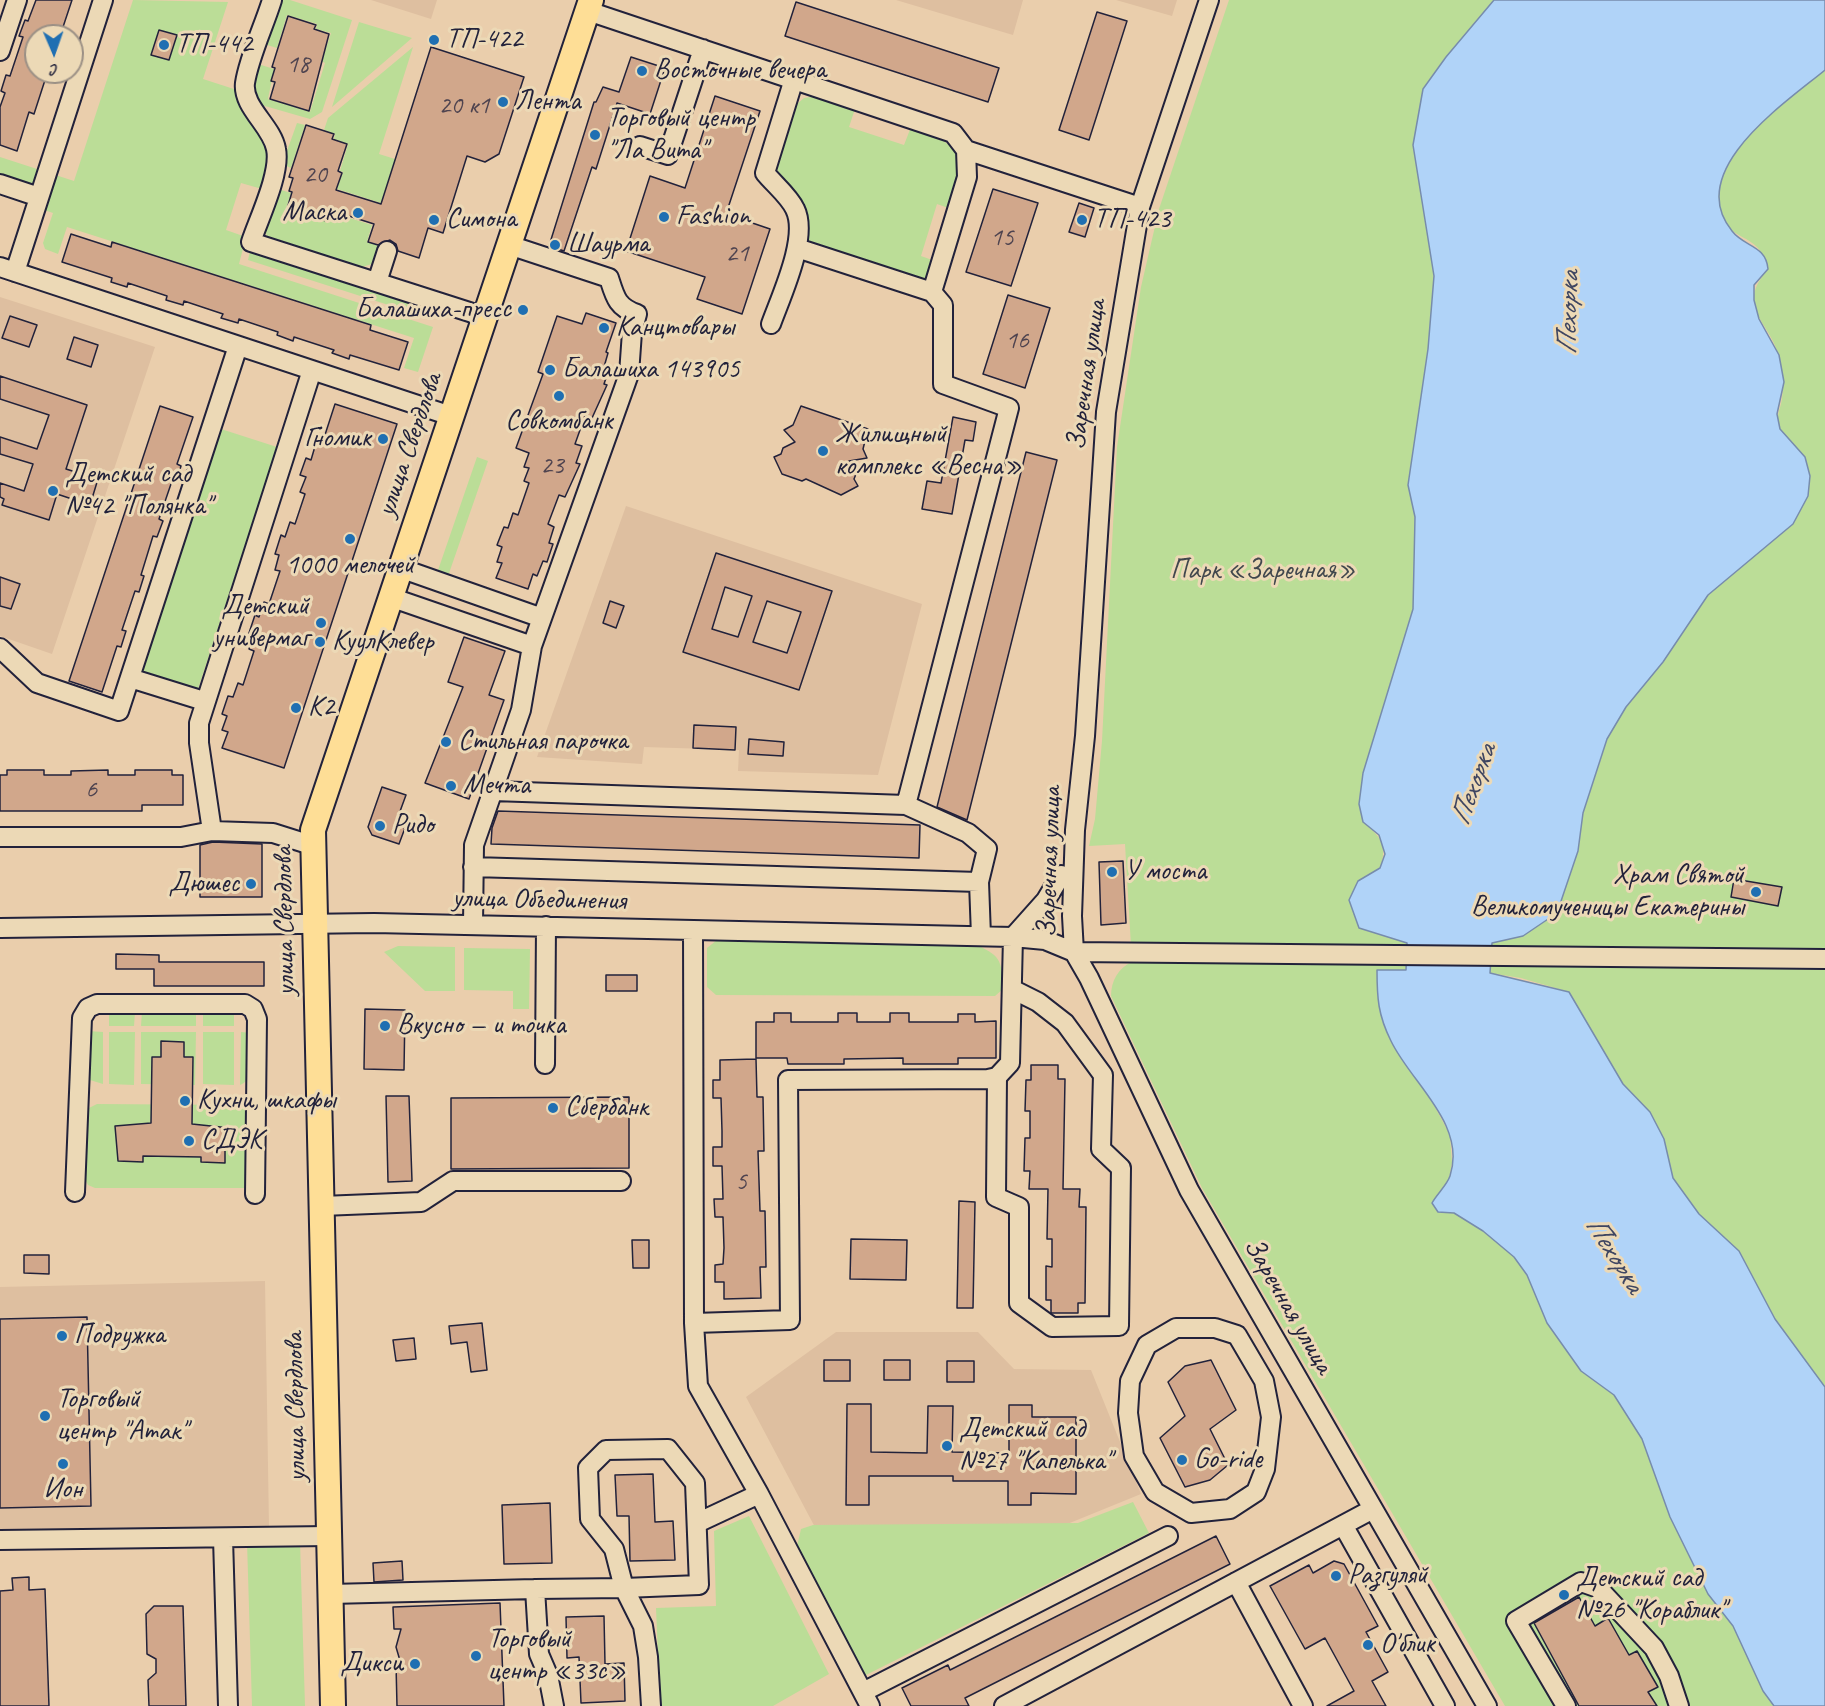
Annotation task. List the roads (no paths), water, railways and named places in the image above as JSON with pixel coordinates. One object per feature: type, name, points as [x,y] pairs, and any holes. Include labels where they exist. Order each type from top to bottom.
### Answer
[{"type":"main road","name":"улица Свердлова","points":[[333,1706],[315,924],[311,845],[313,830],[590,6]]},
{"type":"street","points":[[0,51],[17,0]]},
{"type":"street","points":[[104,0],[39,197],[7,269],[451,416]]},
{"type":"street","points":[[272,0],[245,85],[248,101],[274,141],[277,151],[277,165],[251,242],[485,317]]},
{"type":"street","name":"Заречная улица","points":[[1209,0],[1140,207],[1106,412],[1085,736],[1075,830],[1074,952],[1089,978],[1189,1190],[1487,1706]]},
{"type":"street","points":[[590,6],[703,49],[953,133],[966,150],[968,177],[932,292]]},
{"type":"street","points":[[640,146],[668,155],[703,49]]},
{"type":"street","points":[[771,324],[797,248],[796,209],[765,173],[794,79]]},
{"type":"street","points":[[966,150],[1140,207]]},
{"type":"street","points":[[0,184],[39,197]]},
{"type":"street","points":[[473,925],[474,846],[521,710],[532,646],[629,374],[632,332],[637,314],[616,302],[609,278],[509,245]]},
{"type":"street","points":[[797,248],[932,292],[944,305],[943,384],[1009,408],[906,806]]},
{"type":"street","points":[[377,282],[387,251]]},
{"type":"street","points":[[0,648],[37,683],[119,711],[238,346]]},
{"type":"street","points":[[212,831],[199,743],[199,723],[204,701],[312,370]]},
{"type":"street","points":[[400,568],[543,618]]},
{"type":"street","points":[[390,597],[532,646]]},
{"type":"street","points":[[130,678],[204,701]]},
{"type":"street","points":[[493,791],[906,806],[968,833],[987,849],[980,882],[981,936]]},
{"type":"street","points":[[0,837],[180,837],[212,831],[273,833],[311,845]]},
{"type":"street","points":[[473,867],[980,882]]},
{"type":"street","points":[[694,1323],[790,1320],[788,1080],[988,1079],[997,1077],[1010,1063],[1013,936],[1046,900],[1061,875]]},
{"type":"street","name":"улица Объединения","points":[[0,928],[315,924],[473,925],[1013,936],[1045,940],[1074,952]]},
{"type":"street","points":[[545,1064],[546,926]]},
{"type":"street","points":[[693,930],[694,1323],[698,1386],[759,1494],[866,1699],[1168,1536]]},
{"type":"street","points":[[1074,952],[1258,956],[1825,959]]},
{"type":"street","points":[[997,1077],[996,1197],[1019,1207],[1019,1303],[1053,1327],[1119,1326],[1121,1168],[1101,1149],[1103,1075],[1065,1023],[1038,1002],[1012,989]]},
{"type":"street","points":[[75,1192],[82,1018],[87,1008],[97,1004],[245,1004],[253,1009],[257,1019],[255,1194]]},
{"type":"street","points":[[322,1206],[421,1202],[453,1181],[621,1181]]},
{"type":"street","points":[[1237,1335],[1264,1381],[1271,1417],[1265,1469],[1256,1492],[1230,1509],[1191,1513],[1155,1492],[1134,1456],[1128,1413],[1130,1381],[1147,1345],[1176,1328],[1215,1328],[1237,1335],[1265,1320]]},
{"type":"street","points":[[330,1594],[624,1587],[699,1586],[695,1483],[668,1449],[606,1450],[588,1468],[590,1519],[614,1549],[624,1587],[643,1626],[648,1657],[651,1706]]},
{"type":"street","points":[[697,1523],[759,1494]]},
{"type":"street","points":[[1004,1706],[1373,1509]]},
{"type":"street","points":[[1343,1525],[1445,1706]]},
{"type":"street","points":[[0,1540],[329,1536]]},
{"type":"street","points":[[223,1538],[228,1706]]},
{"type":"street","points":[[1236,1582],[1304,1706]]},
{"type":"street","points":[[1566,1706],[1516,1621],[1581,1582],[1598,1588],[1654,1648],[1669,1676],[1679,1706]]},
{"type":"street","points":[[535,1590],[539,1654],[548,1675],[554,1706]]},
{"type":"water","name":"Пехорка","points":[[1494,0],[1825,0],[1825,70],[1765,120],[1745,140],[1729,162],[1720,185],[1720,208],[1732,231],[1759,251],[1766,261],[1768,269],[1754,285],[1754,300],[1759,319],[1779,355],[1784,382],[1777,414],[1780,429],[1805,457],[1810,476],[1808,496],[1793,524],[1708,595],[1663,662],[1626,707],[1607,739],[1583,813],[1578,851],[1557,913],[1523,936],[1492,943],[1490,973],[1569,992],[1623,1084],[1650,1112],[1664,1139],[1673,1178],[1699,1214],[1739,1251],[1775,1319],[1825,1387],[1825,1706],[1774,1706],[1763,1691],[1733,1626],[1708,1594],[1670,1517],[1642,1439],[1614,1395],[1581,1371],[1547,1323],[1527,1275],[1514,1257],[1483,1231],[1454,1213],[1438,1212],[1432,1203],[1450,1176],[1453,1157],[1451,1139],[1434,1105],[1391,1041],[1383,1023],[1378,998],[1377,970],[1406,970],[1407,943],[1359,928],[1349,900],[1358,881],[1380,868],[1385,854],[1379,835],[1363,822],[1359,804],[1363,773],[1413,609],[1415,517],[1408,485],[1428,349],[1434,276],[1413,145],[1423,89],[1446,57]]},
{"type":"place","name":"ТП-422","points":[[434,40]]},
{"type":"place","name":"ТП-442","points":[[164,45]]},
{"type":"place","name":"Восточные вечера","points":[[642,71]]},
{"type":"place","name":"Лента","points":[[503,102]]},
{"type":"place","name":"Торговый центр \"Ла Вита\"","points":[[595,135]]},
{"type":"place","name":"Маска","points":[[358,213]]},
{"type":"place","name":"Fashion","points":[[664,217]]},
{"type":"place","name":"Симона","points":[[434,220]]},
{"type":"place","name":"ТП-423","points":[[1082,220]]},
{"type":"place","name":"Шаурма","points":[[555,245]]},
{"type":"place","name":"Балашиха-пресс","points":[[523,310]]},
{"type":"place","name":"Канцтовары","points":[[604,328]]},
{"type":"place","name":"Балашиха 143905","points":[[550,370]]},
{"type":"place","name":"Совкомбанк","points":[[559,396]]},
{"type":"place","name":"Гномик","points":[[383,439]]},
{"type":"place","name":"Жилищный комплекс «Весна»","points":[[823,451]]},
{"type":"place","name":"Детский сад №42 \"Полянка\"","points":[[53,491]]},
{"type":"place","name":"1000 мелочей","points":[[350,539]]},
{"type":"place","name":"Детский универмаг","points":[[321,623]]},
{"type":"place","name":"КуулКлевер","points":[[320,642]]},
{"type":"place","name":"К2","points":[[296,708]]},
{"type":"place","name":"Стильная парочка","points":[[446,742]]},
{"type":"place","name":"Мечта","points":[[451,786]]},
{"type":"place","name":"Ридо","points":[[380,826]]},
{"type":"place","name":"У моста","points":[[1112,872]]},
{"type":"place","name":"Дюшес","points":[[251,884]]},
{"type":"place","name":"Храм Святой Великомученицы Екатерины","points":[[1756,892]]},
{"type":"place","name":"Вкусно — и точка","points":[[385,1026]]},
{"type":"place","name":"Кухни, шкафы","points":[[185,1101]]},
{"type":"place","name":"Сбербанк","points":[[553,1108]]},
{"type":"place","name":"СДЭК","points":[[189,1141]]},
{"type":"place","name":"Подружка","points":[[62,1336]]},
{"type":"place","name":"Торговый центр \"Атак\"","points":[[45,1416]]},
{"type":"place","name":"Детский сад №27 \"Капелька\"","points":[[947,1446]]},
{"type":"place","name":"Go-ride","points":[[1182,1460]]},
{"type":"place","name":"Ион","points":[[63,1464]]},
{"type":"place","name":"Разгуляй","points":[[1336,1576]]},
{"type":"place","name":"Детский сад №26 \"Кораблик\"","points":[[1564,1595]]},
{"type":"place","name":"О'блик","points":[[1368,1645]]},
{"type":"place","name":"Торговый центр «33с»","points":[[476,1656]]},
{"type":"place","name":"Дикси","points":[[415,1664]]},
{"type":"park label","name":"Парк «Заречная»","points":[[1263,571]]}]
